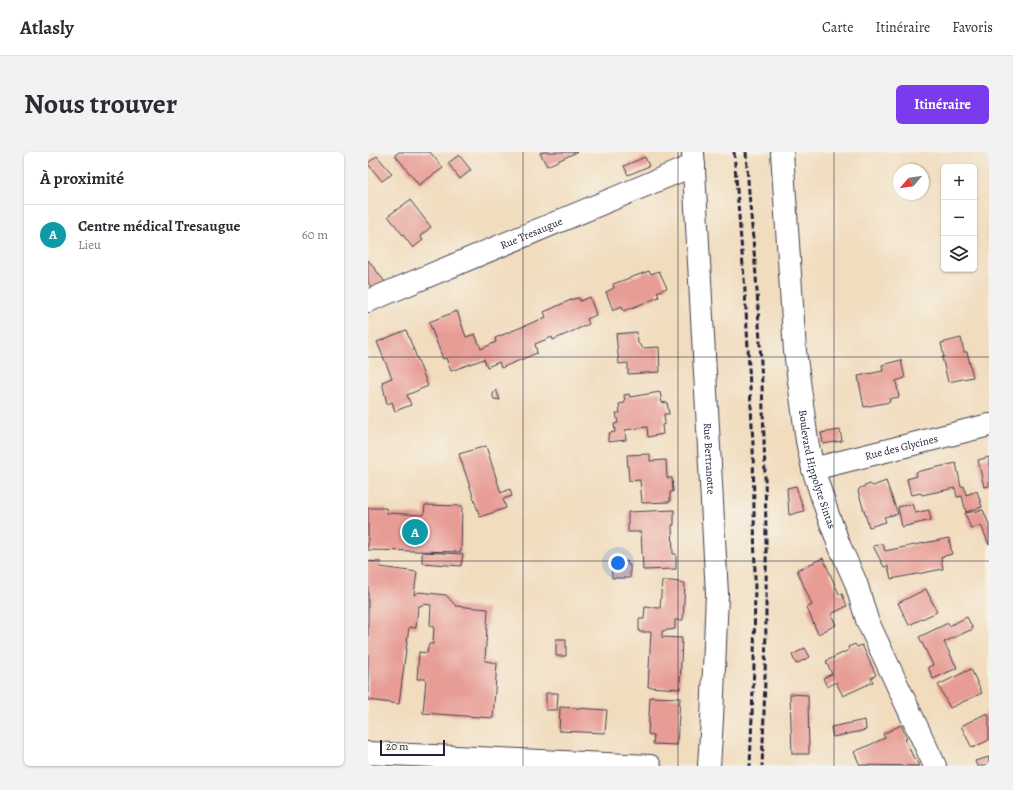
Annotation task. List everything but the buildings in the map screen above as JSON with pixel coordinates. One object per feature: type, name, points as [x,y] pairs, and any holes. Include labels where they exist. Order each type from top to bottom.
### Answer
[{"type":"street","name":"Boulevard Hippolyte Sintas","points":[[782,152],[795,351],[807,441],[813,469],[840,547],[856,583],[867,620],[935,766]]},
{"type":"street","name":"Rue Tresaugue","points":[[368,301],[694,158]]},
{"type":"street","name":"Rue Bertranotte","points":[[694,158],[717,594],[709,766]]},
{"type":"street","name":"Rue des Glycines","points":[[813,469],[989,425]]},
{"type":"street","points":[[368,753],[650,766]]},
{"type":"railway","points":[[734,152],[745,291],[753,444],[755,576],[754,666],[750,766]]},
{"type":"railway","points":[[746,152],[757,291],[765,469],[766,647],[762,766]]},
{"type":"place","name":"Centre médical Tresaugue","points":[[415,532]]}]
